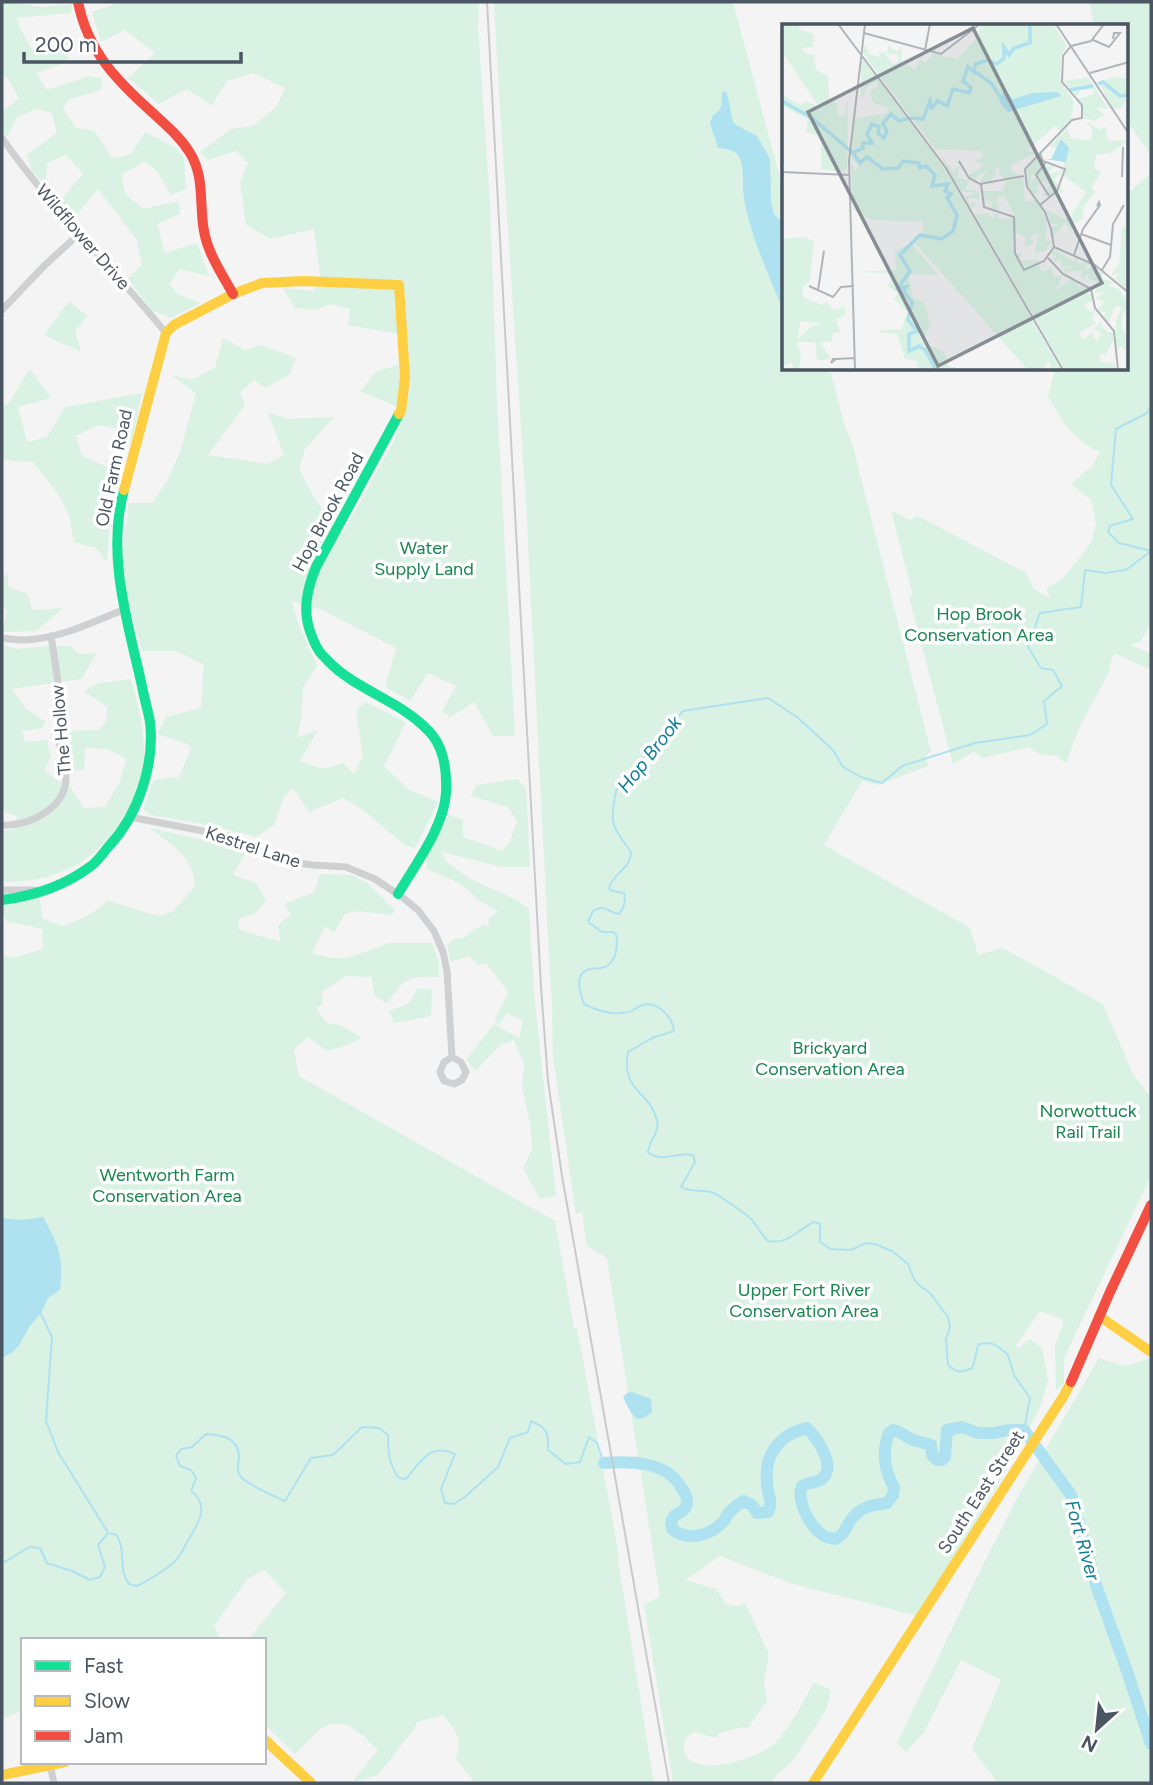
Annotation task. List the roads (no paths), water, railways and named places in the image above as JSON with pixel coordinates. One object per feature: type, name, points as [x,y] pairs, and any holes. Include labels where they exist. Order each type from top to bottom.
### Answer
[{"type":"street","points":[[78,2],[82,21],[100,58],[190,152],[200,180],[206,238],[233,294],[166,333]]},
{"type":"street","name":"Wildflower Drive","points":[[2,138],[20,164],[166,333]]},
{"type":"street","points":[[2,310],[79,234]]},
{"type":"street","name":"Hop Brook Road","points":[[233,294],[262,283],[284,281],[399,285],[405,377],[401,411],[316,567],[308,589],[305,614],[312,640],[326,660],[345,677],[412,716],[433,737],[443,756],[447,785],[444,805],[435,827],[398,894]]},
{"type":"street","name":"Old Farm Road","points":[[2,900],[24,897],[60,884],[92,866],[112,845],[130,817],[142,789],[150,745],[150,724],[120,583],[119,517],[134,446],[166,333]]},
{"type":"street","points":[[2,638],[24,640],[51,636],[125,609]]},
{"type":"street","name":"The Hollow","points":[[2,825],[17,825],[38,816],[54,803],[65,787],[58,729],[59,696],[51,636]]},
{"type":"street","name":"Kestrel Lane","points":[[130,817],[229,836],[269,856],[290,862],[346,867],[375,879],[398,894],[418,910],[435,931],[443,951],[447,971],[452,1057]]},
{"type":"street","name":"Old Farm Road","points":[[2,890],[40,890]]},
{"type":"street","name":"South East Street","points":[[813,1783],[1063,1397],[1151,1205]]},
{"type":"street","points":[[1099,1316],[1151,1352]]},
{"type":"street","points":[[266,1741],[311,1783]]},
{"type":"street","points":[[2,1775],[55,1764]]},
{"type":"street","points":[[50,1765],[54,1783]]},
{"type":"water","points":[[723,91],[727,93],[733,122],[757,136],[770,159],[771,202],[774,214],[782,222],[782,308],[748,217],[740,159],[734,152],[718,148],[710,123],[721,107]]},
{"type":"water","points":[[43,1217],[59,1252],[60,1290],[48,1298],[20,1344],[2,1358],[2,1218],[22,1220]]},
{"type":"water","points":[[632,1392],[651,1399],[652,1412],[644,1418],[637,1419],[623,1397]]},
{"type":"waterway","name":"Hop Brook","points":[[1024,1430],[1030,1398],[1014,1375],[1008,1355],[991,1343],[979,1344],[972,1368],[965,1371],[951,1368],[948,1365],[946,1339],[950,1327],[948,1317],[930,1293],[914,1279],[908,1264],[892,1251],[866,1243],[851,1250],[831,1249],[820,1242],[820,1224],[814,1222],[786,1240],[768,1241],[749,1217],[717,1195],[681,1187],[695,1162],[693,1155],[658,1157],[648,1152],[657,1129],[657,1120],[648,1102],[632,1083],[627,1065],[628,1052],[652,1038],[674,1031],[671,1021],[659,1008],[649,1004],[617,1013],[588,1006],[582,999],[580,979],[585,971],[607,966],[616,951],[616,934],[602,932],[588,922],[593,911],[604,908],[619,914],[624,904],[624,893],[609,888],[628,863],[631,852],[614,824],[616,791],[683,711],[768,698],[797,717],[833,750],[843,767],[861,777],[882,783],[902,766],[975,743],[1030,735],[1047,724],[1044,701],[1062,686],[1053,670],[1041,668],[1028,647],[1040,613],[1081,607],[1085,570],[1105,573],[1126,570],[1151,551],[1119,543],[1108,532],[1110,526],[1133,519],[1111,485],[1116,429],[1147,413],[1151,407]]},
{"type":"waterway","points":[[41,1314],[52,1337],[46,1421],[58,1452],[107,1531]]},
{"type":"waterway","name":"Fort River","points":[[2,1560],[5,1562],[29,1547],[40,1548],[47,1563],[90,1580],[100,1577],[105,1567],[98,1545],[108,1533],[117,1535],[124,1575],[129,1584],[137,1586],[156,1575],[178,1558],[200,1517],[200,1503],[191,1491],[196,1478],[191,1470],[180,1466],[176,1456],[181,1449],[192,1447],[206,1434],[223,1436],[232,1441],[238,1450],[241,1477],[285,1501],[311,1458],[333,1455],[362,1427],[379,1428],[388,1435],[390,1458],[399,1478],[406,1479],[421,1460],[432,1452],[439,1450],[455,1454],[441,1489],[445,1503],[454,1504],[465,1497],[498,1467],[510,1438],[528,1432],[531,1421],[544,1429],[548,1450],[566,1464],[580,1462],[589,1437],[597,1443],[604,1463]]},
{"type":"waterway","name":"Fort River","points":[[604,1463],[647,1464],[666,1472],[681,1487],[687,1500],[684,1510],[673,1518],[672,1529],[685,1535],[706,1534],[744,1501],[752,1505],[757,1513],[768,1512],[770,1502],[767,1477],[770,1457],[785,1438],[807,1428],[820,1445],[827,1466],[823,1478],[802,1486],[801,1499],[809,1520],[819,1532],[825,1537],[835,1539],[858,1513],[871,1506],[887,1503],[893,1495],[894,1487],[886,1467],[885,1453],[889,1433],[893,1430],[931,1445],[932,1455],[937,1460],[945,1457],[947,1430],[962,1427],[978,1433],[1024,1430],[1071,1495],[1097,1588],[1151,1744]]},
{"type":"railway","points":[[487,2],[548,1081],[562,1176],[669,1783]]},
{"type":"park label","name":"Water Supply Land","points":[[424,558]]},
{"type":"park label","name":"Hop Brook Conservation Area","points":[[979,624]]},
{"type":"park label","name":"Brickyard Conservation Area","points":[[830,1058]]},
{"type":"park label","name":"Norwottuck Rail Trail","points":[[1088,1121]]},
{"type":"park label","name":"Wentworth Farm Conservation Area","points":[[167,1185]]},
{"type":"park label","name":"Upper Fort River Conservation Area","points":[[804,1300]]}]
